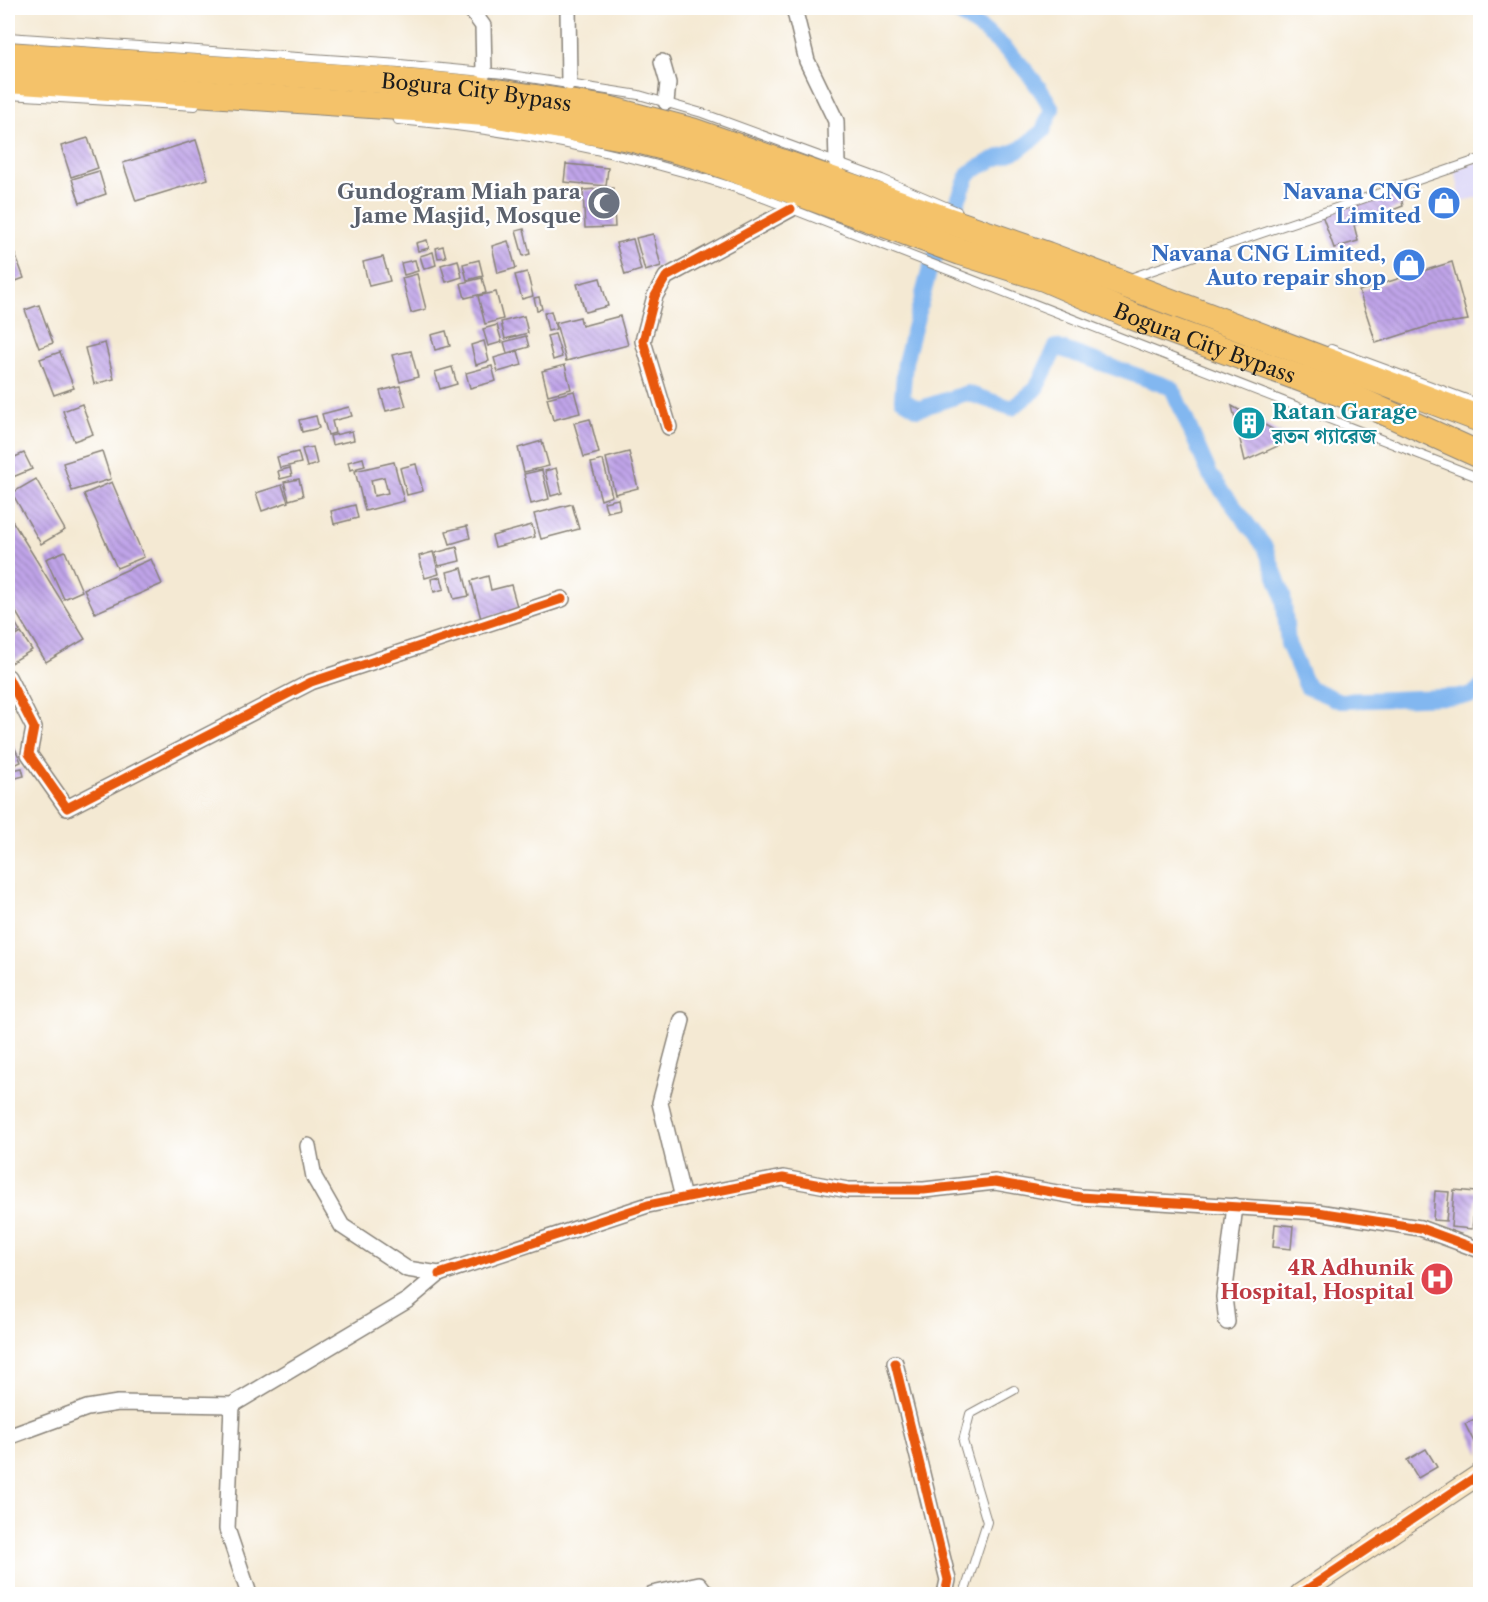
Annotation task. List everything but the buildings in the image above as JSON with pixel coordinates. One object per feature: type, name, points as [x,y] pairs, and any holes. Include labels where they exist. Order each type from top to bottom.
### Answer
[{"type":"highway","name":"Bogura City Bypass","points":[[8,55],[381,80],[477,89],[608,109],[692,131],[923,227]]},
{"type":"highway","name":"Bogura City Bypass","points":[[8,80],[475,112],[559,124],[628,138],[698,156],[923,227]]},
{"type":"highway","points":[[923,227],[966,238]]},
{"type":"highway","name":"Bogura City Bypass","points":[[966,238],[1047,255],[1480,419]]},
{"type":"highway","name":"Bogura City Bypass","points":[[966,238],[1044,278],[1134,317],[1354,398],[1480,455]]},
{"type":"street","points":[[470,8],[483,26],[484,72]]},
{"type":"street","points":[[568,8],[569,83]]},
{"type":"street","points":[[794,8],[807,61],[836,121],[837,165]]},
{"type":"street","points":[[662,62],[669,83],[666,102]]},
{"type":"street","points":[[669,427],[643,341],[655,296],[666,277],[791,209]]},
{"type":"street","points":[[8,676],[34,728],[29,754],[66,808],[311,682],[562,599]]},
{"type":"street","points":[[682,1020],[660,1103],[683,1198]]},
{"type":"street","points":[[308,1146],[314,1177],[342,1226],[407,1269],[439,1274]]},
{"type":"street","points":[[8,1437],[87,1408],[118,1403],[232,1405],[408,1300],[439,1274],[648,1205],[783,1178],[848,1190],[924,1190],[995,1182],[1080,1197],[1317,1212],[1420,1228],[1480,1250]]},
{"type":"street","points":[[1227,1322],[1224,1297],[1235,1206]]},
{"type":"street","points":[[895,1364],[948,1580],[945,1594]]},
{"type":"street","points":[[232,1405],[227,1529],[249,1594]]},
{"type":"street","points":[[1300,1594],[1480,1474]]},
{"type":"street","points":[[652,1594],[699,1584],[707,1594]]},
{"type":"lane","points":[[8,37],[331,58],[484,72],[569,83],[666,102],[702,112],[837,165],[923,227]]},
{"type":"lane","points":[[8,95],[203,106]]},
{"type":"lane","points":[[384,118],[493,130],[603,150],[668,166],[791,209],[923,227],[1129,279],[1230,314]]},
{"type":"lane","points":[[1129,279],[1480,159]]},
{"type":"lane","points":[[966,238],[1086,321],[1480,478]]},
{"type":"lane","points":[[1321,346],[1480,404]]},
{"type":"lane","points":[[964,1594],[987,1522],[963,1441],[970,1414],[1014,1390]]},
{"type":"shaded area","points":[[1480,161],[1480,197],[1461,201],[1455,169]]},
{"type":"waterway","points":[[950,8],[981,28],[1008,51],[1032,78],[1052,109],[1043,131],[1019,150],[992,160],[969,173],[929,272],[905,362],[902,399],[918,409],[967,393],[1012,408],[1036,389],[1056,347],[1172,388],[1210,475],[1265,547],[1283,595],[1288,644],[1307,687],[1340,701],[1471,696],[1480,688]]},
{"type":"cycle path","points":[[669,427],[643,341],[655,296],[666,277],[791,209]]},
{"type":"cycle path","points":[[8,677],[34,728],[29,754],[67,808],[311,682],[562,599]]},
{"type":"cycle path","points":[[439,1274],[648,1205],[783,1178],[848,1190],[924,1190],[995,1182],[1080,1197],[1318,1212],[1420,1228],[1480,1250]]},
{"type":"cycle path","points":[[895,1363],[948,1580],[945,1594]]},
{"type":"cycle path","points":[[1300,1594],[1480,1474]]},
{"type":"place","name":"Gundogram Miah para Jame Masjid, Mosque","points":[[604,203]]},
{"type":"place","name":"Navana CNG Limited","points":[[1444,203]]},
{"type":"place","name":"Navana CNG Limited, Auto repair shop","points":[[1409,265]]},
{"type":"place","name":"Ratan Garage রতন গ্যারেজ","points":[[1249,423]]},
{"type":"place","name":"4R Adhunik Hospital, Hospital","points":[[1437,1279]]}]
